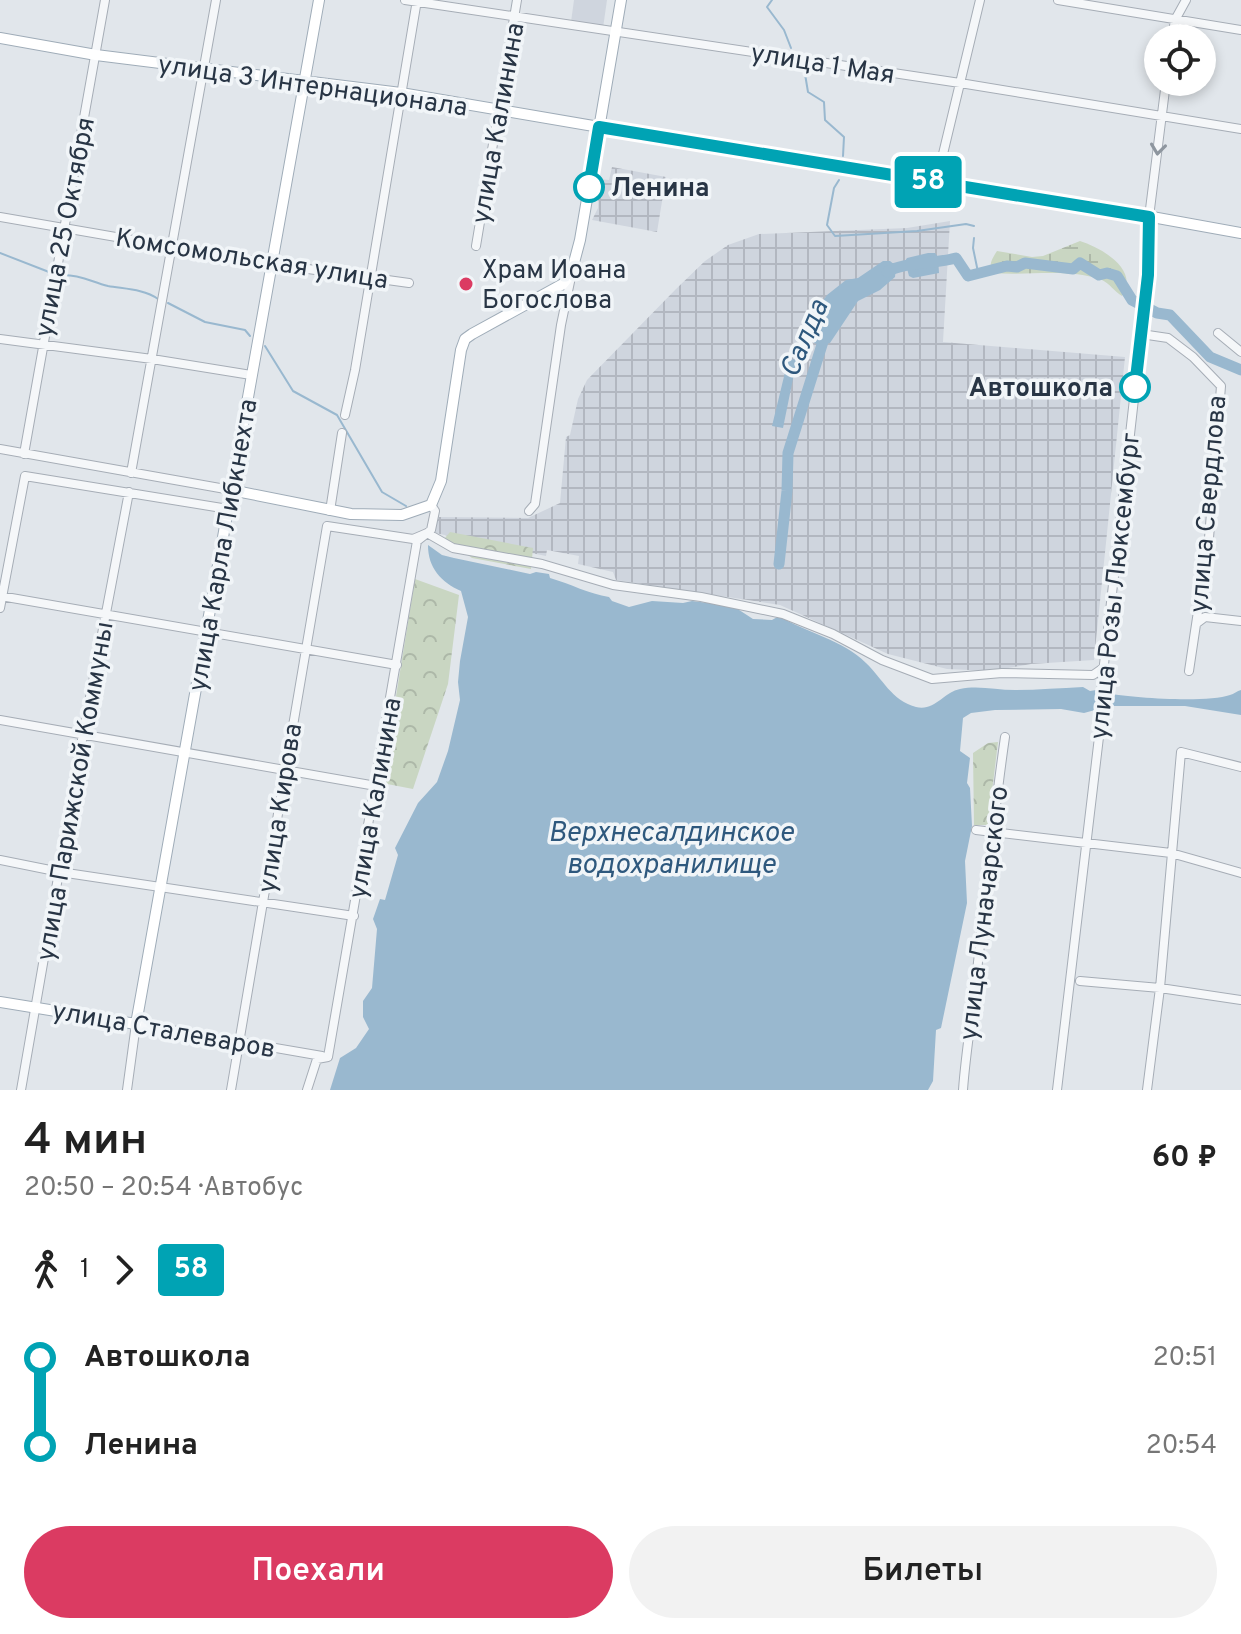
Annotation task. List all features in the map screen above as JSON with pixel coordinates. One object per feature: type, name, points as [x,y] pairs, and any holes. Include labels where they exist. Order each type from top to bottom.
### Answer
[{"type":"main road","name":"улица Карла Либкнехта","points":[[136,1024],[319,0]]},
{"type":"main road","points":[[231,490],[351,514],[402,515],[431,505],[441,481],[465,339],[563,284],[571,274],[580,240],[621,0]]},
{"type":"main road","name":"улица 3 Интернационала","points":[[0,38],[205,70],[401,93],[1241,233]]},
{"type":"main road","name":"улица Сталеваров","points":[[0,1002],[136,1024]]},
{"type":"street","name":"улица 25 Октября","points":[[24,454],[105,0]]},
{"type":"street","points":[[131,473],[216,0]]},
{"type":"street","name":"улица 1 Мая","points":[[405,0],[960,83],[1241,129]]},
{"type":"street","name":"улица Калинина","points":[[476,246],[517,0]]},
{"type":"street","points":[[936,183],[980,0]]},
{"type":"street","points":[[1058,0],[1241,30]]},
{"type":"street","points":[[1174,24],[1186,0]]},
{"type":"street","points":[[345,415],[417,1]]},
{"type":"street","name":"улица Розы Люксембург","points":[[1057,1090],[1100,721],[1103,668],[1148,275],[1149,217],[1164,96]]},
{"type":"street","name":"Комсомольская улица","points":[[0,217],[272,264],[409,283]]},
{"type":"street","points":[[529,511],[535,504],[571,274]]},
{"type":"street","points":[[1218,333],[1241,352]]},
{"type":"street","name":"улица Свердлова","points":[[1141,334],[1168,338],[1193,357],[1221,386],[1209,538],[1189,671]]},
{"type":"street","points":[[0,339],[251,375]]},
{"type":"street","points":[[330,511],[342,433]]},
{"type":"street","points":[[0,449],[231,490]]},
{"type":"street","points":[[0,608],[25,476],[228,509]]},
{"type":"street","name":"улица Парижской Коммуны","points":[[21,1090],[129,492]]},
{"type":"street","name":"улица Калинина","points":[[307,1090],[317,1059],[328,1057],[417,541],[431,530],[435,511],[431,505]]},
{"type":"street","name":"улица Кирова","points":[[231,1090],[327,526],[413,539],[427,533]]},
{"type":"street","points":[[427,533],[453,548],[542,564],[613,585],[701,597],[783,614],[833,634],[882,660],[932,679],[1002,673],[1093,675],[1103,668]]},
{"type":"street","points":[[1,596],[397,665]]},
{"type":"street","points":[[1196,623],[1205,617],[1241,621]]},
{"type":"street","points":[[0,720],[376,786]]},
{"type":"street","name":"улица Луначарского","points":[[963,1090],[991,832],[1005,737]]},
{"type":"street","points":[[1147,1090],[1160,988],[1181,752],[1241,767]]},
{"type":"street","points":[[976,830],[1171,853],[1241,873]]},
{"type":"street","points":[[0,860],[60,872],[354,916]]},
{"type":"street","points":[[1080,981],[1160,988],[1241,1000]]},
{"type":"street","name":"улица Сталеваров","points":[[136,1024],[328,1057]]},
{"type":"street","name":"улица Карла Либкнехта","points":[[127,1090],[136,1024]]},
{"type":"shaded area","points":[[574,0],[607,0],[603,28],[571,22]]},
{"type":"shaded area","points":[[612,167],[666,177],[657,232],[592,220],[598,208],[599,179],[609,180]]},
{"type":"shaded area","points":[[950,221],[943,342],[1125,357],[1094,660],[1031,664],[991,671],[947,669],[888,654],[780,605],[616,580],[613,572],[578,564],[579,556],[547,550],[546,556],[435,533],[438,517],[528,518],[560,503],[566,437],[570,435],[578,399],[587,380],[705,261],[728,245],[759,234],[907,228]]},
{"type":"green space","points":[[1080,241],[1116,261],[1126,277],[1122,296],[1105,281],[1090,276],[993,273],[991,267],[997,251],[1043,256]]},
{"type":"green space","points":[[450,532],[533,548],[531,569],[472,558],[445,538]]},
{"type":"green space","points":[[415,579],[459,595],[448,684],[413,789],[382,783]]},
{"type":"green space","points":[[998,742],[988,825],[974,825],[973,753],[988,743]]},
{"type":"water","points":[[935,253],[938,257],[939,273],[909,276],[907,258]]},
{"type":"water","points":[[883,261],[890,261],[896,266],[895,277],[880,290],[858,301],[830,343],[814,343],[811,317],[827,295],[846,280],[858,278]]},
{"type":"water","points":[[797,359],[783,428],[772,426],[788,360]]},
{"type":"water","name":"Верхнесалдинское водохранилище","points":[[428,545],[442,555],[454,558],[530,574],[549,574],[550,578],[609,597],[629,607],[652,601],[692,601],[733,606],[753,619],[772,620],[779,616],[857,655],[894,694],[916,707],[928,707],[954,691],[967,688],[1015,690],[1083,687],[1096,690],[1095,710],[1084,713],[1061,709],[995,710],[971,713],[963,718],[960,751],[970,758],[967,783],[970,788],[972,826],[965,861],[967,903],[941,1028],[936,1030],[933,1081],[928,1090],[330,1090],[340,1058],[356,1048],[369,1029],[363,1017],[363,1001],[372,988],[377,929],[373,919],[380,899],[385,900],[398,855],[395,848],[418,803],[437,782],[460,700],[460,661],[468,617],[461,591],[437,573],[430,561]]},
{"type":"water","points":[[1241,690],[1241,715],[1185,706],[1106,706],[1106,693],[1187,699],[1231,695]]},
{"type":"waterway","points":[[772,0],[767,7],[784,30],[791,48]]},
{"type":"waterway","points":[[804,68],[808,92],[824,102],[825,120],[844,137],[843,156]]},
{"type":"waterway","points":[[839,180],[834,188],[827,225],[835,236],[917,231],[966,224],[974,226]]},
{"type":"waterway","points":[[974,238],[978,272]]},
{"type":"waterway","points":[[0,253],[49,272]]},
{"type":"waterway","name":"Салда","points":[[887,272],[902,266],[956,258],[968,276],[1025,263],[1073,269],[1080,263],[1099,275],[1107,273],[1117,276],[1132,300],[1157,313],[1170,315],[1210,357],[1241,370]]},
{"type":"waterway","points":[[64,275],[140,291],[158,299]]},
{"type":"waterway","points":[[168,303],[205,322],[245,330],[250,336]]},
{"type":"waterway","name":"Салда","points":[[779,564],[788,453],[826,332]]},
{"type":"waterway","points":[[265,346],[293,391],[337,415],[382,492],[406,506]]},
{"type":"bus line","name":"58","points":[[589,187],[599,127],[1149,217],[1148,275],[1135,387]]},
{"type":"place","name":"Ленина","points":[[589,187]]},
{"type":"place","name":"Храм Иоана Богослова","points":[[466,284]]},
{"type":"place","name":"Автошкола","points":[[1135,387]]}]
